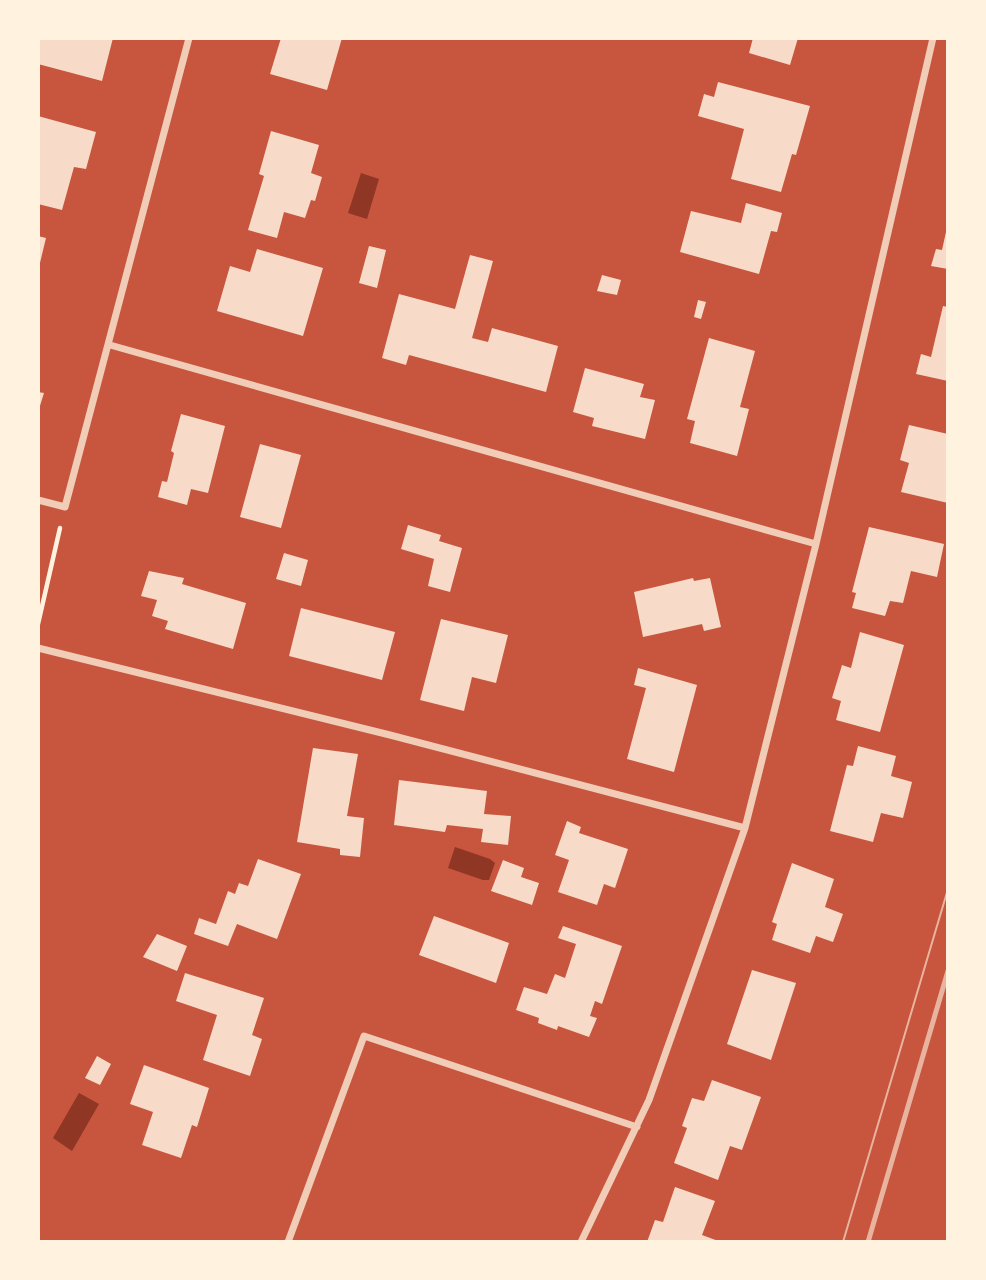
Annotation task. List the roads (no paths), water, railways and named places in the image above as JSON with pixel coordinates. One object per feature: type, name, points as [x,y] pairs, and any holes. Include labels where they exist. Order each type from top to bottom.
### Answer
[{"type":"street","points":[[38,500],[65,507],[189,38]]},
{"type":"street","points":[[581,1241],[649,1100],[745,828],[816,544],[933,38]]},
{"type":"street","points":[[110,345],[816,544]]},
{"type":"street","points":[[38,648],[390,734],[745,828]]},
{"type":"street","points":[[288,1241],[364,1036],[637,1127]]},
{"type":"tram line","points":[[843,1242],[948,889]]},
{"type":"railway","points":[[868,1242],[948,971]]}]
